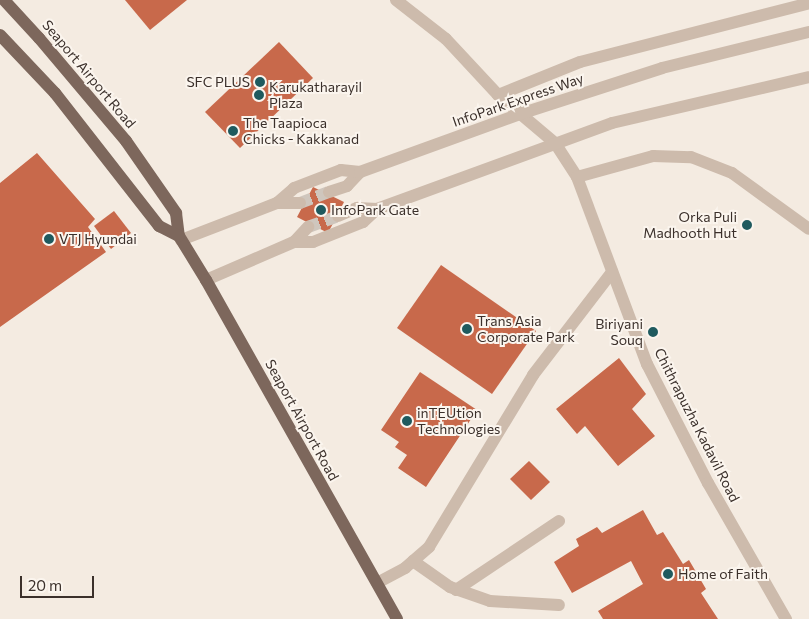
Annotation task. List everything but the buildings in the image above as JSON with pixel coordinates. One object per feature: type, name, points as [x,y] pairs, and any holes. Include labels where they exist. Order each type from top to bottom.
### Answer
[{"type":"main road","name":"Seaport Airport Road","points":[[4,0],[39,38],[126,141],[176,213],[180,238],[206,280],[397,619]]},
{"type":"main road","points":[[0,35],[55,92],[159,226],[180,238]]},
{"type":"street","name":"Chithrapuzha Kadavil Road","points":[[396,0],[446,39],[498,95],[555,143],[577,177],[647,364],[708,483],[786,619]]},
{"type":"street","points":[[498,95],[580,62],[809,3]]},
{"type":"street","name":"InfoPark Express Way","points":[[180,238],[277,203],[294,188],[341,170],[360,172],[520,114],[662,68],[809,32]]},
{"type":"street","points":[[206,280],[294,242],[313,242],[363,222],[377,209],[612,123],[809,77]]},
{"type":"street","points":[[577,177],[653,156],[691,157],[732,173],[809,229]]},
{"type":"street","points":[[329,192],[347,186],[360,172]]},
{"type":"street","points":[[277,203],[300,203]]},
{"type":"street","points":[[338,216],[357,208],[377,209]]},
{"type":"street","points":[[294,242],[308,227]]},
{"type":"street","points":[[377,583],[413,561],[434,540],[450,509],[533,375],[612,272]]},
{"type":"street","points":[[456,590],[559,521]]},
{"type":"street","points":[[413,561],[456,590],[490,601],[558,606]]},
{"type":"tunnel","points":[[300,203],[329,192]]},
{"type":"tunnel","points":[[308,227],[338,216]]},
{"type":"place","name":"SFC PLUS","points":[[260,82]]},
{"type":"place","name":"Karukatharayil Plaza","points":[[259,95]]},
{"type":"place","name":"The Taapioca Chicks - Kakkanad","points":[[233,131]]},
{"type":"place","name":"InfoPark Gate","points":[[321,210]]},
{"type":"place","name":"Orka Puli Madhooth Hut","points":[[747,225]]},
{"type":"place","name":"VTJ Hyundai","points":[[49,239]]},
{"type":"place","name":"Trans Asia Corporate Park","points":[[467,329]]},
{"type":"place","name":"Biriyani Souq","points":[[653,332]]},
{"type":"place","name":"inTEUtion Technologies","points":[[407,421]]},
{"type":"place","name":"Home of Faith","points":[[668,574]]}]
